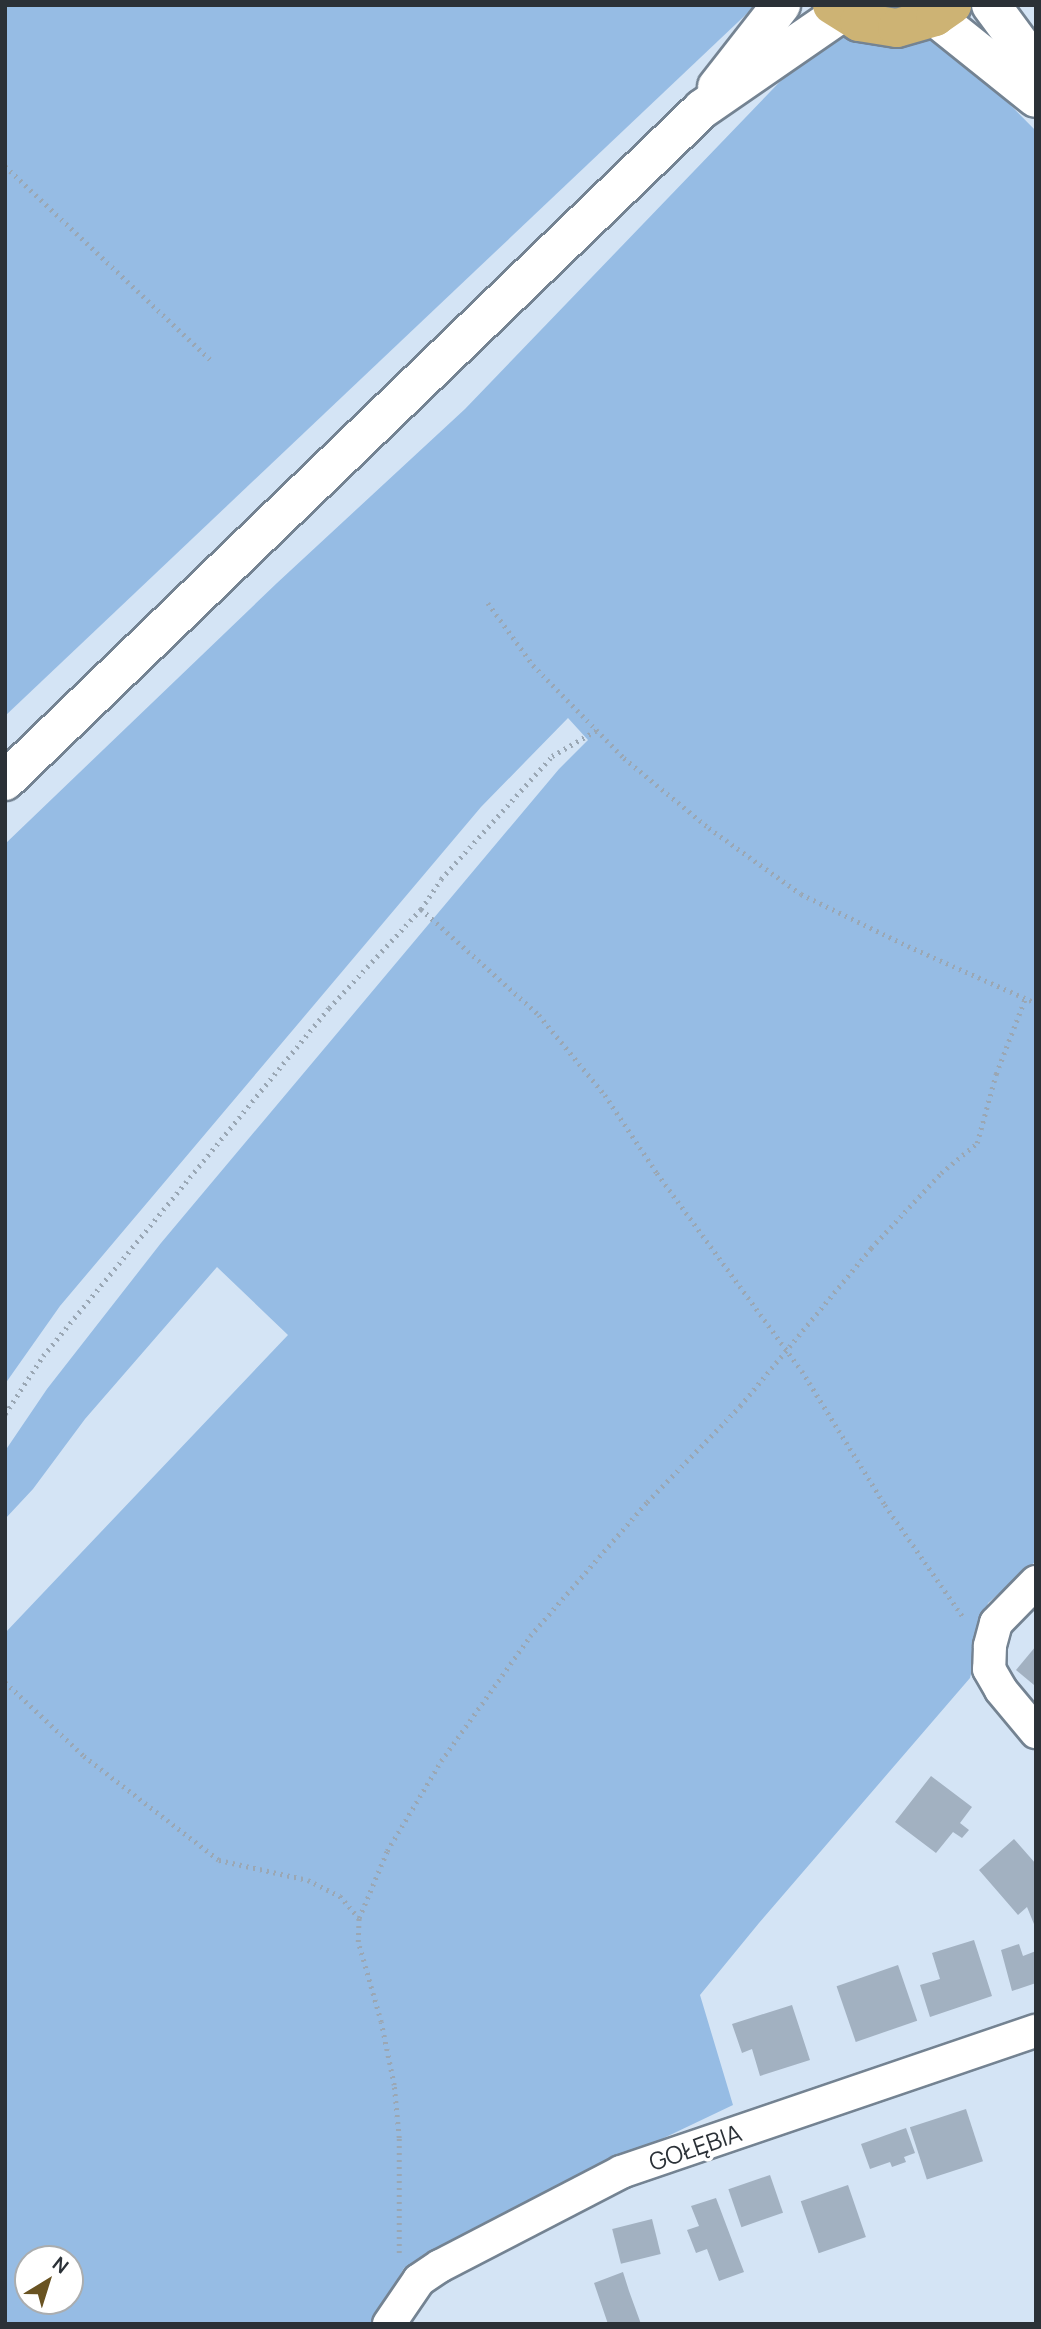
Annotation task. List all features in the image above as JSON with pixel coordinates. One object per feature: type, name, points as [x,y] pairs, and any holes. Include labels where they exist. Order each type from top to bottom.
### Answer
[{"type":"main road","points":[[702,110],[730,69],[781,5]]},
{"type":"main road","points":[[991,5],[1036,66]]},
{"type":"main road","points":[[5,781],[702,110],[836,9],[868,24],[897,28],[943,11],[1036,98]]},
{"type":"street","points":[[1036,1582],[996,1623],[990,1646],[989,1669],[1001,1690],[1036,1732]]},
{"type":"street","name":"GOŁĘBIA","points":[[389,2324],[419,2280],[440,2266],[621,2172],[1036,2031]]},
{"type":"path","points":[[5,166],[210,359]]},
{"type":"path","points":[[488,603],[533,665],[624,758],[709,828],[801,894],[1036,1003]]},
{"type":"path","points":[[5,1414],[43,1356],[329,1008],[421,909],[441,879],[552,756],[597,730]]},
{"type":"path","points":[[421,909],[539,1015],[605,1095],[787,1350],[958,1612],[990,1646]]},
{"type":"path","points":[[407,2295],[397,2244],[399,2138],[394,2085],[381,2022],[358,1942],[359,1918],[387,1851],[441,1761],[530,1636],[647,1502],[740,1406],[871,1248],[941,1173],[977,1143],[996,1074],[1025,999]]},
{"type":"path","points":[[5,1682],[84,1756],[219,1860],[308,1880],[340,1896],[359,1918]]},
{"type":"shaded area","points":[[5,5],[756,5],[5,716]]},
{"type":"shaded area","points":[[838,32],[941,41],[963,57],[1036,131],[1036,1561],[988,1603],[970,1678],[700,1995],[733,2105],[498,2217],[404,2268],[373,2324],[5,2324],[5,1633],[288,1335],[217,1267],[85,1419],[33,1489],[5,1519],[5,1451],[47,1389],[161,1243],[559,769],[588,740],[568,718],[481,807],[60,1306],[5,1384],[5,844],[277,583],[465,409],[796,65]]},
{"type":"building","points":[[1036,1646],[1036,1683],[1034,1685],[1016,1670]]},
{"type":"building","points":[[931,1776],[972,1807],[960,1823],[969,1830],[962,1838],[953,1832],[936,1853],[895,1822]]},
{"type":"building","points":[[1014,1839],[1036,1864],[1036,1929],[1027,1907],[1018,1915],[979,1870]]},
{"type":"building","points":[[974,1940],[992,1996],[930,2017],[920,1985],[940,1979],[932,1953]]},
{"type":"building","points":[[1019,1944],[1023,1956],[1036,1951],[1036,1983],[1012,1991],[1001,1950]]},
{"type":"building","points":[[898,1965],[917,2021],[856,2042],[837,1986]]},
{"type":"building","points":[[792,2005],[810,2060],[760,2076],[752,2049],[742,2053],[732,2024]]},
{"type":"building","points":[[966,2109],[983,2161],[927,2180],[910,2127]]},
{"type":"building","points":[[906,2128],[915,2153],[904,2157],[906,2162],[892,2167],[890,2162],[870,2169],[861,2144]]},
{"type":"building","points":[[770,2175],[783,2213],[741,2227],[728,2189]]},
{"type":"building","points":[[848,2185],[866,2237],[819,2253],[801,2201]]},
{"type":"building","points":[[716,2198],[744,2272],[719,2281],[707,2249],[696,2253],[687,2230],[699,2226],[691,2206]]},
{"type":"building","points":[[652,2219],[661,2254],[621,2264],[612,2229]]},
{"type":"building","points":[[623,2272],[641,2324],[608,2324],[594,2283]]}]
